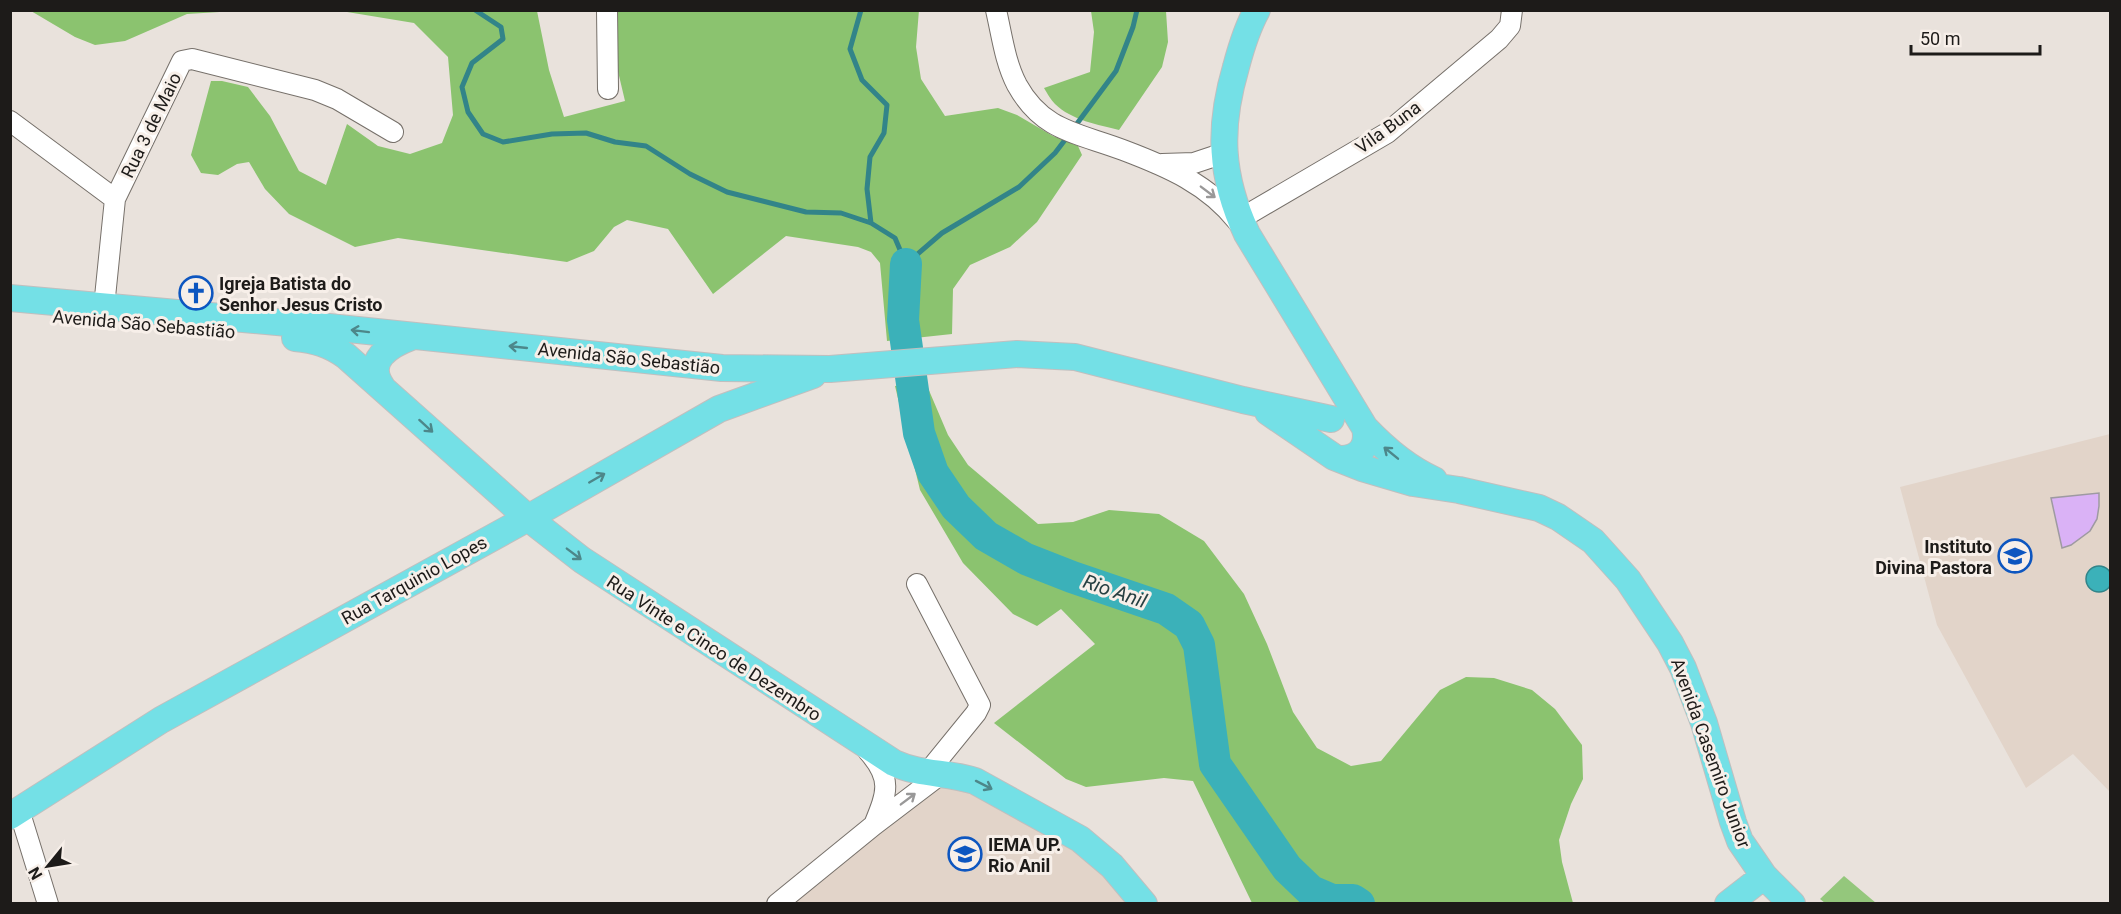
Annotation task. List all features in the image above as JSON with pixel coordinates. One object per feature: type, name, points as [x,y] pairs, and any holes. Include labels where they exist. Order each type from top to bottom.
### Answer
[{"type":"main road","points":[[1257,10],[1243,43],[1226,111],[1224,153],[1230,189],[1244,226],[1311,339],[1332,384],[1332,418]]},
{"type":"main road","name":"Avenida São Sebastião","points":[[10,298],[310,325],[722,368],[830,369],[1017,354],[1075,357],[1243,400],[1332,418]]},
{"type":"main road","name":"Avenida São Sebastião","points":[[10,312],[313,339]]},
{"type":"main road","points":[[382,387],[377,372],[379,357],[389,347],[411,337]]},
{"type":"main road","name":"Rua Vinte e Cinco de Dezembro","points":[[313,339],[341,353],[528,518],[597,571],[860,742],[905,768],[958,775],[975,781],[1080,839],[1112,866],[1144,903]]},
{"type":"main road","name":"Avenida Casemiro Junior","points":[[1311,339],[1363,425],[1394,455],[1416,471],[1459,490]]},
{"type":"main road","points":[[719,409],[728,402],[734,390],[732,377],[722,368]]},
{"type":"main road","name":"Rua Tarquinio Lopes","points":[[15,813],[161,720],[528,518],[719,409],[830,369]]},
{"type":"main road","name":"Avenida São Sebastião","points":[[1243,400],[1275,416],[1335,455]]},
{"type":"main road","points":[[1348,414],[1363,425],[1367,441],[1360,453],[1349,459],[1335,455],[1325,446],[1322,433],[1332,418],[1348,414]]},
{"type":"main road","name":"Avenida Casemiro Junior","points":[[1335,455],[1394,478],[1539,508],[1558,517],[1593,541],[1628,580],[1655,618],[1683,668],[1704,723],[1732,822],[1745,850],[1764,876],[1792,903]]},
{"type":"main road","points":[[1728,903],[1764,876]]},
{"type":"street","points":[[607,10],[608,89]]},
{"type":"street","points":[[996,10],[1007,61],[1017,85],[1036,110],[1059,128],[1158,164],[1209,191],[1244,226]]},
{"type":"street","name":"Vila Buna","points":[[1244,226],[1387,133],[1499,39],[1510,26],[1512,10]]},
{"type":"street","name":"Rua 3 de Maio","points":[[104,307],[115,199],[179,67],[186,59],[315,90],[337,99],[393,132]]},
{"type":"street","points":[[10,121],[115,199]]},
{"type":"street","points":[[1158,164],[1194,163],[1224,153]]},
{"type":"street","points":[[777,903],[935,773],[980,705],[917,584]]},
{"type":"street","points":[[860,742],[878,762],[885,778],[885,796],[874,825]]},
{"type":"street","points":[[15,813],[48,903]]},
{"type":"shaded area","name":"Instituto Divina Pastora","points":[[2110,434],[2110,792],[2073,754],[2026,788],[1937,625],[1900,487]]},
{"type":"shaded area","name":"IEMA UP. Rio Anil","points":[[943,787],[963,788],[1067,843],[1096,864],[1129,904],[788,904],[928,790]]},
{"type":"green space","points":[[919,10],[916,47],[921,79],[945,116],[998,108],[1017,115],[1053,136],[1078,146],[1082,155],[1037,222],[1010,247],[970,265],[953,289],[952,334],[887,341],[880,263],[871,252],[858,247],[786,236],[713,294],[668,229],[627,220],[614,227],[594,251],[567,262],[398,238],[355,247],[289,214],[265,189],[249,162],[237,164],[218,175],[201,173],[191,155],[211,81],[248,87],[270,116],[299,171],[326,185],[347,124],[378,146],[410,154],[442,143],[453,115],[448,57],[414,23],[341,11],[537,11],[549,70],[564,117],[625,101],[616,63],[618,11]]},
{"type":"green space","points":[[31,11],[236,11],[187,14],[125,41],[95,45],[75,37]]},
{"type":"green space","points":[[1091,11],[1166,11],[1168,42],[1162,67],[1119,130],[1069,114],[1055,104],[1044,88],[1090,72],[1094,32]]},
{"type":"green space","points":[[925,381],[948,435],[968,465],[1038,524],[1073,522],[1109,510],[1159,514],[1204,541],[1244,594],[1267,644],[1293,712],[1317,748],[1351,766],[1381,761],[1440,690],[1466,677],[1494,678],[1532,690],[1555,709],[1582,745],[1583,779],[1571,804],[1559,840],[1562,862],[1573,903],[1252,903],[1193,781],[1164,778],[1086,787],[1066,779],[994,723],[1095,644],[1061,609],[1037,626],[1013,614],[963,563],[920,490],[895,386]]},
{"type":"green space","points":[[1844,876],[1876,903],[1825,903],[1820,899]]},
{"type":"water","points":[[2099,566],[2108,570],[2112,579],[2108,588],[2099,592],[2090,588],[2086,579],[2090,570]]},
{"type":"building","points":[[2099,493],[2097,519],[2090,531],[2071,545],[2062,548],[2051,498]]},
{"type":"waterway","points":[[475,10],[501,27],[503,39],[472,63],[462,87],[468,112],[483,134],[503,142],[552,134],[586,133],[615,142],[646,146],[690,174],[727,192],[806,212],[841,213],[871,223],[895,238],[906,264],[942,233],[1019,187],[1055,153],[1068,136]]},
{"type":"waterway","points":[[861,10],[850,49],[862,80],[887,105],[884,133],[870,157],[867,189],[871,223]]},
{"type":"waterway","points":[[1073,129],[1116,71],[1137,10]]},
{"type":"waterway","name":"Rio Anil","points":[[906,264],[903,320],[919,433],[933,473],[956,507],[986,536],[1026,559],[1166,609],[1189,625],[1199,645],[1215,764],[1287,868],[1311,891],[1332,900],[1353,900],[1359,904]]},
{"type":"place","name":"Igreja Batista do Senhor Jesus Cristo","points":[[196,293]]},
{"type":"place","name":"Instituto Divina Pastora","points":[[2015,556]]},
{"type":"place","name":"IEMA UP. Rio Anil","points":[[965,854]]}]
